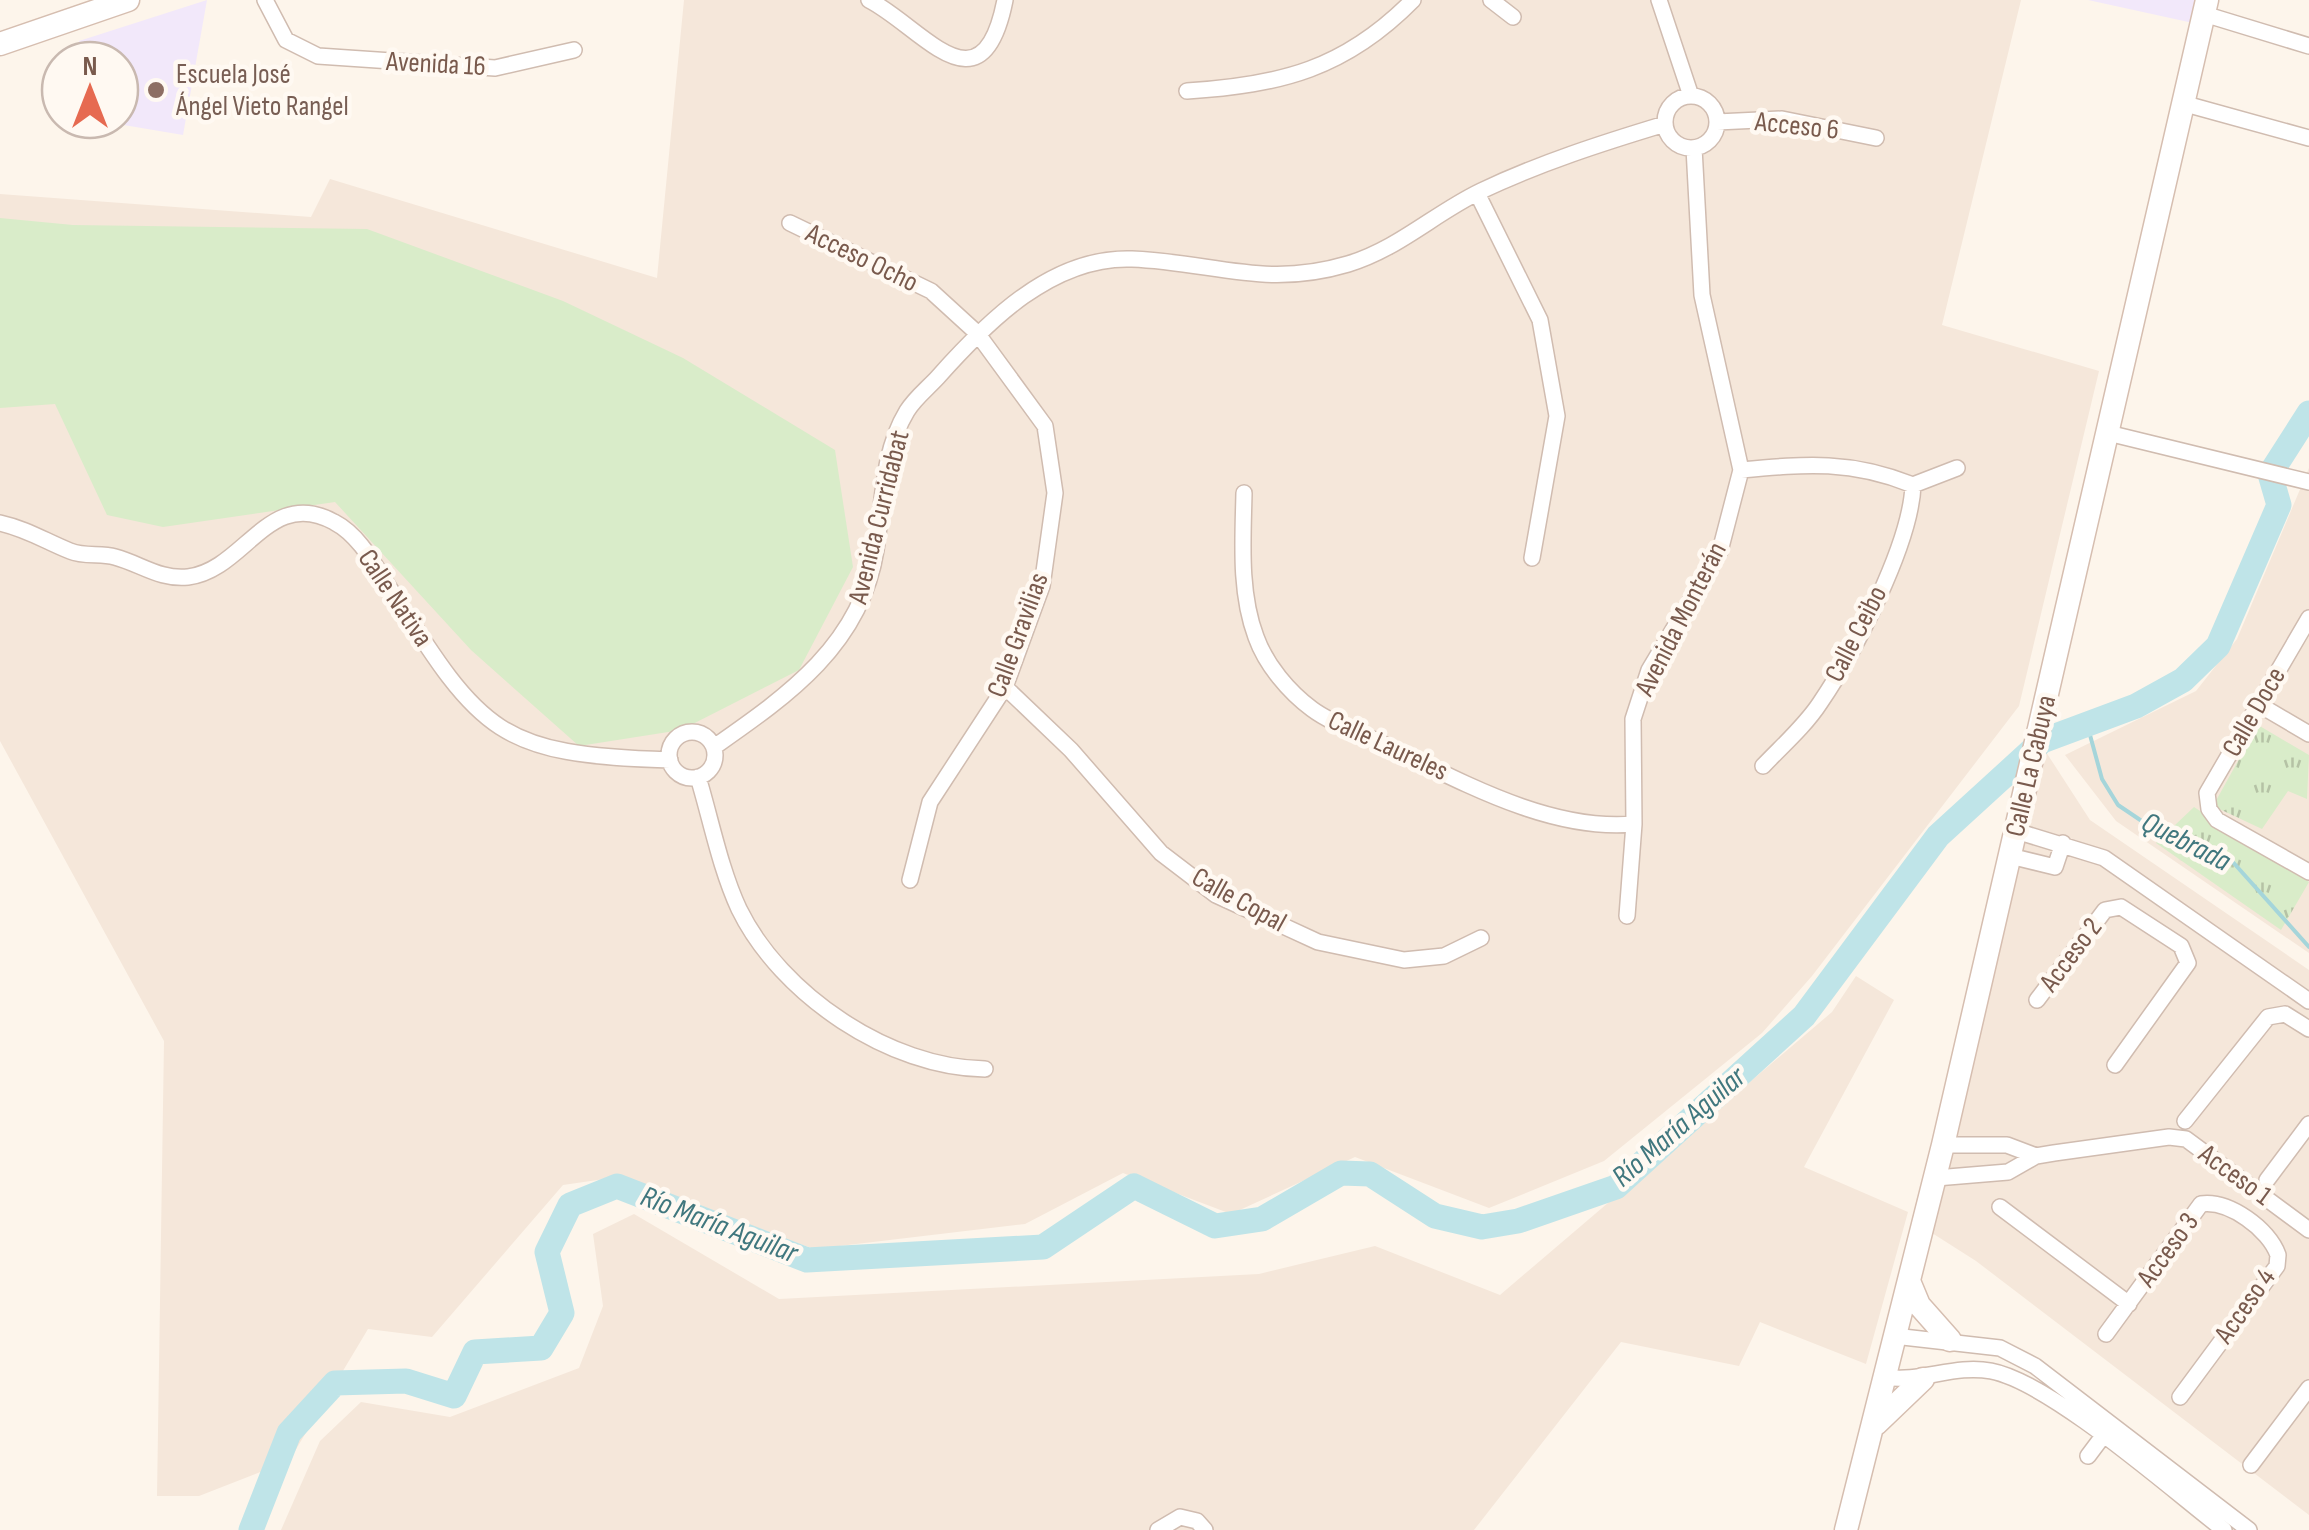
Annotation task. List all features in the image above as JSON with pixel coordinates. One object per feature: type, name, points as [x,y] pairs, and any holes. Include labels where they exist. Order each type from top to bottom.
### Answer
[{"type":"street","points":[[0,44],[128,0]]},
{"type":"street","name":"Avenida 16","points":[[265,0],[286,40],[318,56],[494,68],[574,50]]},
{"type":"street","points":[[869,0],[903,20],[942,55],[964,58],[982,52],[995,39],[1005,0]]},
{"type":"street","points":[[1187,91],[1252,87],[1307,73],[1358,48],[1412,0]]},
{"type":"street","points":[[1491,0],[1513,16]]},
{"type":"street","points":[[1659,0],[1690,96],[1712,107],[1717,122],[1708,142],[1694,148],[1678,144],[1665,124],[1675,102],[1690,96]]},
{"type":"street","points":[[2206,7],[2309,46]]},
{"type":"street","name":"Calle La Cabuya","points":[[1846,1530],[1944,1145],[2206,7]]},
{"type":"street","points":[[2182,103],[2309,138]]},
{"type":"street","name":"Acceso 6","points":[[1717,122],[1782,119],[1876,138]]},
{"type":"street","name":"Avenida Curridabat","points":[[714,748],[794,691],[845,635],[875,554],[886,467],[907,410],[978,333],[1048,280],[1090,264],[1129,259],[1259,277],[1304,275],[1352,262],[1399,242],[1477,193],[1572,152],[1665,124]]},
{"type":"street","name":"Avenida Monterán","points":[[1627,916],[1634,824],[1633,719],[1649,670],[1720,550],[1741,470],[1702,295],[1694,148]]},
{"type":"street","points":[[1477,193],[1540,320],[1557,416],[1532,558]]},
{"type":"street","name":"Acceso Ocho","points":[[790,223],[931,291],[978,333]]},
{"type":"street","name":"Calle Gravilias","points":[[910,880],[930,802],[1005,686],[1042,586],[1055,492],[1045,426],[978,333]]},
{"type":"street","points":[[2108,432],[2309,482]]},
{"type":"street","points":[[1741,470],[1824,463],[1873,468],[1913,484],[1958,468]]},
{"type":"street","points":[[2290,479],[2309,494]]},
{"type":"street","name":"Calle Ceibo","points":[[1763,766],[1819,705],[1872,611],[1912,508],[1913,484]]},
{"type":"street","name":"Calle Laureles","points":[[1244,493],[1243,571],[1256,638],[1282,682],[1314,711],[1446,774],[1544,813],[1609,826],[1634,824]]},
{"type":"street","name":"Calle Nativa","points":[[0,524],[30,530],[73,553],[115,557],[153,574],[190,577],[228,559],[272,519],[292,513],[336,522],[363,547],[462,696],[504,733],[588,758],[670,760]]},
{"type":"street","name":"Calle Doce","points":[[2309,618],[2207,793],[2208,809],[2218,820],[2309,872]]},
{"type":"street","name":"Calle Copal","points":[[1005,686],[1071,750],[1160,853],[1216,894],[1318,942],[1404,960],[1434,958],[1481,938]]},
{"type":"street","points":[[2258,704],[2309,734]]},
{"type":"street","points":[[698,733],[714,748],[714,762],[698,777],[684,776],[670,760],[672,745],[682,734],[698,733]]},
{"type":"street","points":[[698,777],[740,909],[780,967],[874,1043],[930,1064],[986,1069]]},
{"type":"street","points":[[2016,831],[2104,858],[2309,1001]]},
{"type":"street","points":[[2010,856],[2055,866],[2063,843]]},
{"type":"street","points":[[2115,1065],[2188,963],[2181,946],[2157,931],[2176,907]]},
{"type":"street","name":"Acceso 2","points":[[2037,1000],[2105,910],[2120,908],[2157,931]]},
{"type":"street","points":[[2185,1121],[2268,1017],[2284,1014],[2309,1029]]},
{"type":"street","points":[[2244,1220],[2309,1124]]},
{"type":"street","name":"Acceso 1","points":[[1936,1178],[2008,1172],[2036,1156],[2169,1137],[2186,1139],[2265,1187],[2309,1230]]},
{"type":"street","name":"Acceso 1","points":[[1944,1145],[2006,1145],[2036,1156]]},
{"type":"street","name":"Acceso 3","points":[[2106,1334],[2201,1204],[2226,1206],[2244,1220]]},
{"type":"street","points":[[2000,1207],[2129,1304]]},
{"type":"street","name":"Acceso 4","points":[[2180,1397],[2276,1266],[2273,1242],[2244,1220]]},
{"type":"street","points":[[1909,1281],[1919,1305],[1950,1340]]},
{"type":"street","points":[[1894,1336],[2000,1348],[2035,1366],[2224,1530]]},
{"type":"street","points":[[1884,1377],[1923,1379],[1964,1369],[2012,1376],[2106,1431],[2249,1530]]},
{"type":"street","points":[[1871,1431],[1923,1379]]},
{"type":"street","points":[[2251,1464],[2309,1388]]},
{"type":"street","points":[[2088,1456],[2106,1431]]},
{"type":"street","points":[[1158,1530],[1180,1517],[1197,1521],[1205,1530]]},
{"type":"shaded area","name":"Escuela José Ángel Vieto Rangel","points":[[207,0],[183,135],[140,128],[140,40],[82,40]]},
{"type":"shaded area","points":[[684,0],[2021,0],[1942,325],[2099,371],[2019,706],[1812,976],[1762,1033],[1604,1161],[1489,1208],[1355,1157],[1231,1214],[1123,1173],[1025,1224],[814,1249],[618,1177],[563,1185],[432,1337],[368,1329],[289,1461],[199,1496],[157,1496],[164,1041],[0,741],[0,194],[311,217],[330,179],[657,278]]},
{"type":"shaded area","points":[[2088,0],[2198,0],[2193,23]]},
{"type":"shaded area","points":[[2309,468],[2309,953],[2116,821],[2065,755],[2196,691],[2237,639]]},
{"type":"shaded area","points":[[2046,752],[2090,820],[2309,970],[2309,1515],[1976,1261],[1932,1233]]},
{"type":"shaded area","points":[[1856,976],[1894,1000],[1804,1167],[1908,1212],[1866,1364],[1760,1322],[1739,1366],[1621,1342],[1474,1530],[281,1530],[320,1441],[361,1402],[450,1417],[579,1368],[603,1306],[593,1234],[634,1214],[779,1299],[1259,1274],[1375,1246],[1500,1295],[1832,1012]]},
{"type":"green space","points":[[0,218],[73,225],[367,229],[563,301],[683,358],[835,450],[853,567],[799,670],[681,730],[579,746],[471,650],[335,502],[163,527],[107,515],[55,404],[0,408]]},
{"type":"green space","points":[[2258,725],[2309,755],[2307,799],[2288,791],[2262,829],[2213,806]]},
{"type":"green space","points":[[2194,807],[2309,882],[2281,930],[2156,843]]},
{"type":"waterway","name":"Río María Aguilar","points":[[251,1530],[289,1433],[335,1383],[406,1381],[454,1396],[475,1352],[541,1348],[562,1313],[547,1252],[570,1205],[617,1186],[807,1260],[1043,1247],[1134,1186],[1215,1226],[1262,1219],[1341,1173],[1370,1174],[1435,1216],[1482,1227],[1518,1221],[1616,1187],[1804,1016],[1938,836],[2042,741],[2136,706],[2183,680],[2218,646],[2279,505],[2270,474],[2309,413]]},
{"type":"waterway","name":"Quebrada","points":[[2087,724],[2102,779],[2118,805],[2161,834],[2231,860],[2309,947]]},
{"type":"place","name":"Escuela José Ángel Vieto Rangel","points":[[156,90]]}]
